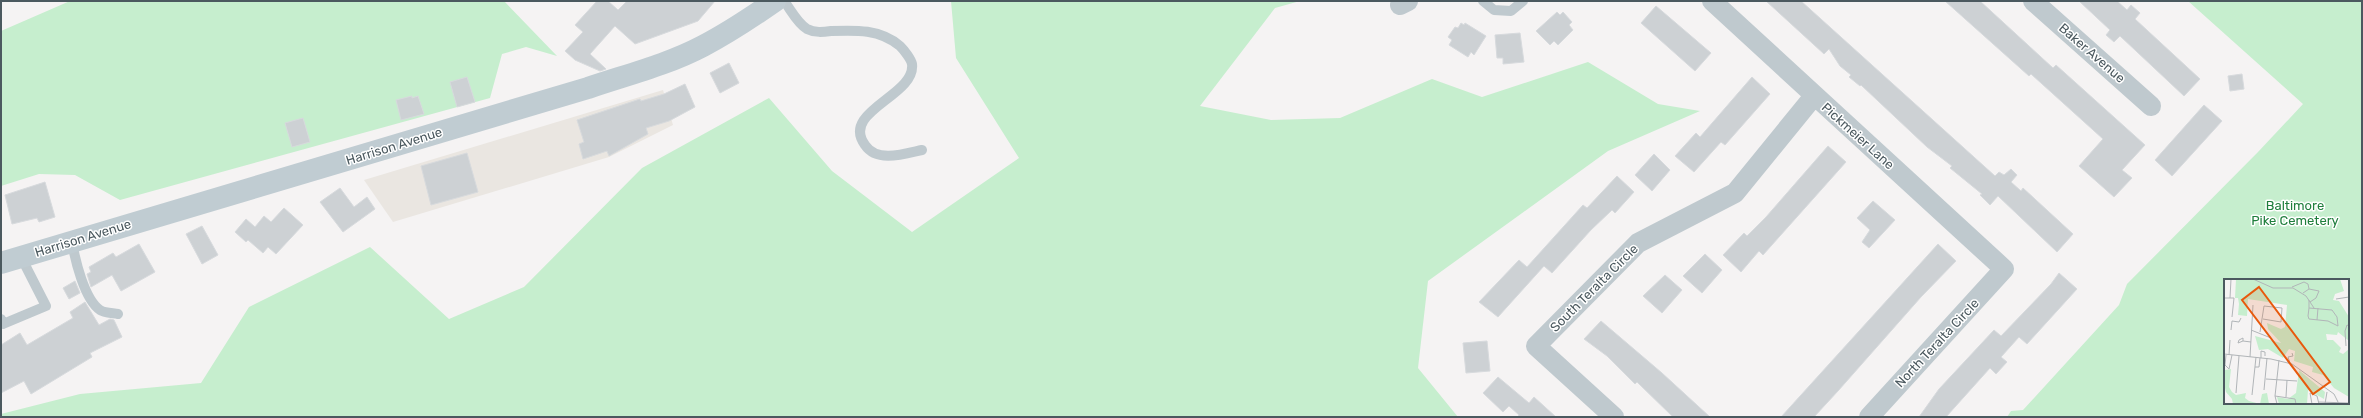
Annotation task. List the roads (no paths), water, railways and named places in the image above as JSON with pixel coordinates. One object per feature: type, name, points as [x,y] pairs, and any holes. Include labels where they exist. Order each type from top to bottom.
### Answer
[{"type":"main road","name":"Harrison Avenue","points":[[1,264],[588,88],[654,66],[702,47],[745,22],[775,1]]},
{"type":"street","name":"Pickmeier Lane","points":[[1712,1],[2004,269]]},
{"type":"street","name":"Baker Avenue","points":[[2032,1],[2151,106]]},
{"type":"street","name":"South Teralta Circle","points":[[1614,417],[1536,346],[1638,243],[1735,193],[1814,96]]},
{"type":"street","name":"North Teralta Circle","points":[[1869,417],[2004,269]]},
{"type":"lane","points":[[784,1],[799,22],[807,28],[817,32],[865,30],[895,42],[903,49],[912,64],[910,77],[902,87],[868,114],[860,127],[860,138],[865,147],[878,155],[895,155],[922,150]]},
{"type":"lane","points":[[1483,1],[1494,10],[1510,11],[1523,1]]},
{"type":"lane","points":[[72,242],[78,271],[90,297],[100,310],[118,314]]},
{"type":"lane","points":[[1,319],[3,324],[46,306],[22,257]]},
{"type":"park label","name":"Baltimore Pike Cemetery","points":[[2295,212]]}]
